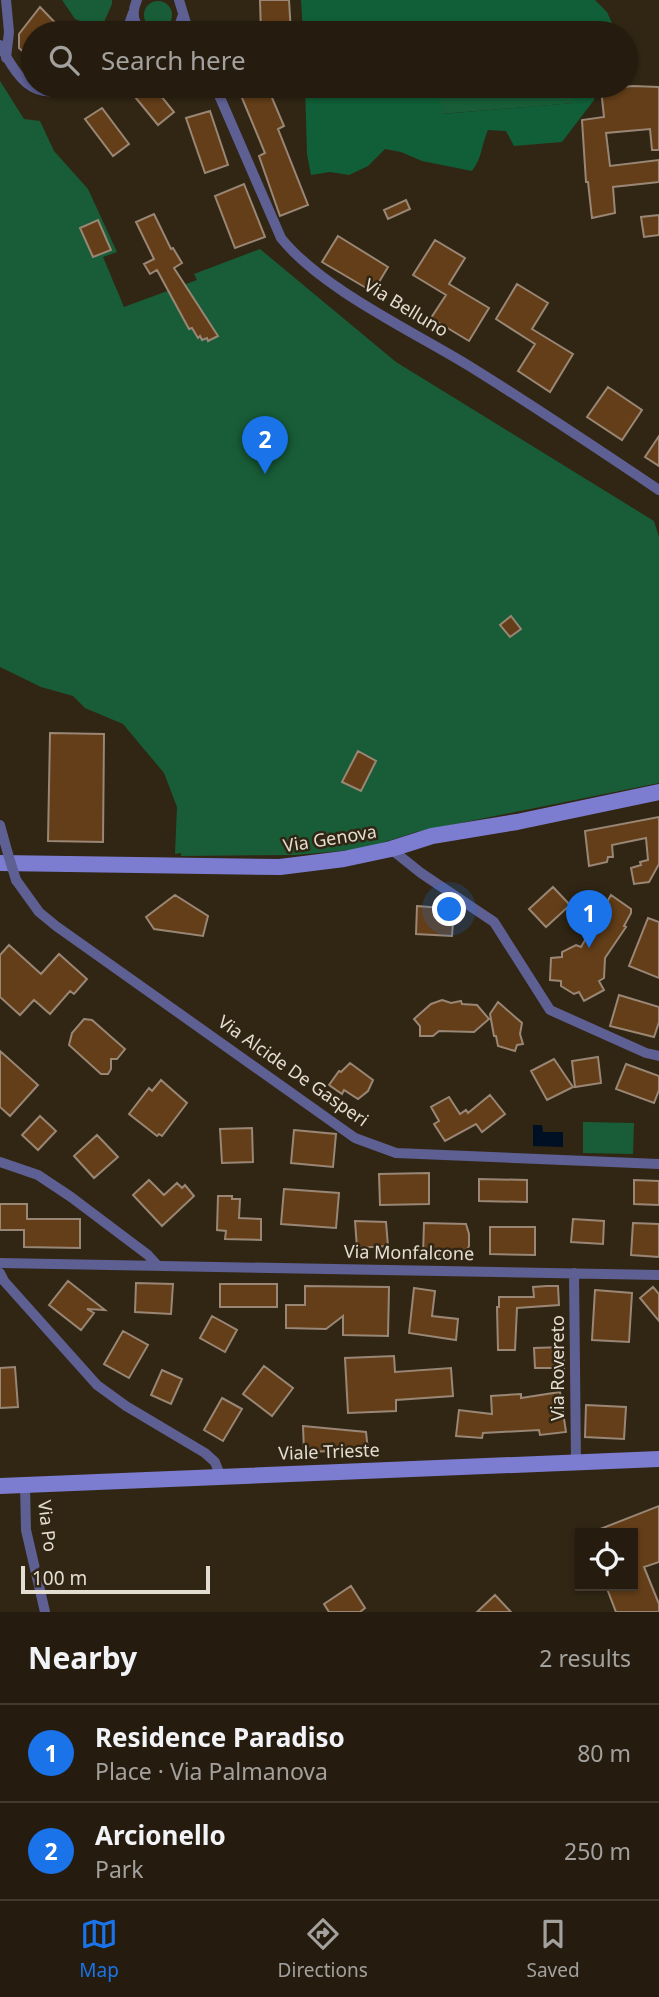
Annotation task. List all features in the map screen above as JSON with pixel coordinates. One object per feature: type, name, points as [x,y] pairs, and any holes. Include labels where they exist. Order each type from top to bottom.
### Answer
[{"type":"main road","name":"Via Genova","points":[[4,858],[280,867],[344,859],[391,849],[432,836],[517,822],[659,792]]},
{"type":"main road","name":"Viale Trieste","points":[[0,1486],[659,1459]]},
{"type":"street","points":[[6,0],[9,32],[6,58]]},
{"type":"street","points":[[181,8],[191,0]]},
{"type":"street","points":[[130,21],[135,3]]},
{"type":"street","points":[[135,3],[136,21]]},
{"type":"street","points":[[0,46],[21,80]]},
{"type":"street","name":"Via Belluno","points":[[220,98],[281,238],[293,254],[345,292],[552,418],[659,490]]},
{"type":"street","name":"Via Alcide De Gasperi","points":[[0,825],[4,858],[39,912],[355,1138],[396,1153],[659,1164]]},
{"type":"street","points":[[391,849],[421,873],[494,922],[550,1010],[646,1053],[659,1056]]},
{"type":"street","points":[[0,1162],[37,1175],[71,1197],[148,1255],[158,1266]]},
{"type":"street","name":"Via Monfalcone","points":[[0,1263],[659,1275]]},
{"type":"street","points":[[0,1273],[97,1385],[126,1406],[205,1453],[215,1462],[220,1475]]},
{"type":"street","name":"Via Rovereto","points":[[574,1273],[576,1462]]},
{"type":"street","name":"Via Po","points":[[24,1485],[26,1530],[45,1612]]},
{"type":"green space","points":[[62,0],[112,0],[105,21],[75,19]]},
{"type":"green space","points":[[301,0],[595,0],[607,12],[611,21],[302,21]]},
{"type":"green space","points":[[153,2],[163,2],[171,10],[170,21],[145,20],[145,10]]},
{"type":"green space","points":[[0,81],[24,119],[40,121],[54,151],[88,189],[117,252],[103,257],[124,307],[197,280],[194,274],[260,249],[396,362],[654,521],[659,537],[659,783],[416,832],[363,849],[296,855],[175,854],[177,807],[164,773],[123,724],[85,708],[73,696],[41,687],[0,667]]},
{"type":"green space","points":[[305,98],[440,98],[442,114],[574,103],[574,98],[595,98],[562,142],[514,146],[506,131],[488,130],[472,171],[422,161],[385,149],[368,166],[349,175],[330,172],[311,175],[307,154]]},
{"type":"green space","points":[[440,98],[574,98],[575,103],[441,114]]},
{"type":"green space","points":[[583,1122],[634,1123],[633,1154],[583,1153]]},
{"type":"water","points":[[533,1125],[542,1125],[543,1132],[563,1132],[563,1147],[533,1146]]},
{"type":"building","points":[[260,0],[289,0],[290,21],[261,21]]},
{"type":"building","points":[[40,7],[53,21],[29,21]]},
{"type":"building","points":[[21,31],[21,50],[19,48]]},
{"type":"building","points":[[638,86],[659,87],[659,150],[652,150],[650,129],[606,133],[610,166],[659,160],[659,182],[613,187],[615,213],[592,218],[586,182],[582,120],[604,117],[602,98],[638,98]]},
{"type":"building","points":[[136,98],[163,98],[174,112],[158,125]]},
{"type":"building","points":[[242,98],[272,98],[284,126],[278,129],[308,205],[280,216],[259,156],[265,153]]},
{"type":"building","points":[[102,108],[129,144],[113,156],[85,119]]},
{"type":"building","points":[[210,111],[228,165],[205,173],[186,118]]},
{"type":"building","points":[[244,184],[265,237],[235,248],[215,196]]},
{"type":"building","points":[[406,200],[410,209],[388,219],[384,210]]},
{"type":"building","points":[[154,214],[171,249],[173,248],[182,263],[174,268],[218,336],[208,341],[207,338],[198,338],[192,328],[189,329],[157,270],[150,274],[144,264],[154,259],[136,222]]},
{"type":"building","points":[[659,215],[659,235],[644,237],[641,217]]},
{"type":"building","points":[[98,220],[111,250],[93,257],[80,228]]},
{"type":"building","points":[[338,236],[388,267],[373,292],[322,262]]},
{"type":"building","points":[[435,240],[465,258],[449,284],[489,308],[469,341],[431,318],[446,295],[413,275]]},
{"type":"building","points":[[517,284],[548,303],[532,329],[573,354],[550,392],[518,371],[535,344],[496,319]]},
{"type":"building","points":[[608,387],[642,410],[622,440],[587,417]]},
{"type":"building","points":[[659,436],[659,466],[645,457]]},
{"type":"building","points":[[511,616],[521,629],[510,637],[500,625]]},
{"type":"building","points":[[50,733],[104,734],[103,842],[48,841]]},
{"type":"building","points":[[358,751],[376,761],[361,791],[342,782]]},
{"type":"building","points":[[659,817],[659,864],[649,882],[634,884],[631,868],[648,860],[646,838],[612,845],[613,857],[608,857],[607,862],[589,866],[585,831]]},
{"type":"building","points":[[553,887],[570,905],[546,927],[529,909]]},
{"type":"building","points":[[175,895],[208,916],[203,936],[154,929],[146,917]]},
{"type":"building","points":[[611,895],[631,909],[631,913],[624,926],[626,927],[605,958],[604,978],[599,981],[604,990],[584,1001],[579,992],[574,994],[561,986],[561,981],[550,980],[551,958],[562,957],[562,952],[576,945],[581,947]]},
{"type":"building","points":[[417,906],[454,909],[452,936],[416,934]]},
{"type":"building","points":[[648,918],[659,922],[659,978],[629,966]]},
{"type":"building","points":[[9,945],[41,974],[59,954],[87,979],[74,994],[70,991],[50,1014],[34,1000],[20,1015],[0,997],[0,955]]},
{"type":"building","points":[[619,995],[659,1007],[659,1022],[654,1037],[610,1026]]},
{"type":"building","points":[[442,1000],[477,1005],[489,1019],[474,1032],[439,1031],[433,1036],[420,1036],[420,1026],[414,1019],[431,1004]]},
{"type":"building","points":[[498,1002],[522,1023],[520,1034],[523,1044],[517,1045],[515,1051],[498,1046],[494,1036],[490,1014]]},
{"type":"building","points":[[84,1019],[92,1020],[125,1049],[117,1059],[111,1059],[108,1074],[101,1074],[69,1045],[72,1033]]},
{"type":"building","points":[[0,1051],[38,1085],[10,1116],[0,1107]]},
{"type":"building","points":[[598,1057],[601,1083],[575,1087],[572,1061]]},
{"type":"building","points":[[554,1059],[573,1087],[547,1100],[531,1071]]},
{"type":"building","points":[[350,1063],[373,1080],[368,1091],[358,1099],[344,1090],[342,1094],[329,1085],[339,1071]]},
{"type":"building","points":[[626,1064],[659,1076],[659,1090],[654,1103],[616,1089]]},
{"type":"building","points":[[161,1080],[187,1103],[162,1136],[157,1136],[129,1114],[149,1088],[152,1091]]},
{"type":"building","points":[[490,1095],[505,1114],[482,1132],[476,1124],[445,1141],[434,1124],[439,1121],[431,1107],[449,1097],[460,1114],[466,1110],[468,1113]]},
{"type":"building","points":[[40,1116],[56,1131],[38,1150],[22,1135]]},
{"type":"building","points":[[252,1128],[253,1162],[222,1163],[220,1129]]},
{"type":"building","points":[[294,1130],[336,1134],[333,1167],[291,1163]]},
{"type":"building","points":[[97,1135],[118,1157],[94,1178],[74,1156]]},
{"type":"building","points":[[429,1173],[429,1204],[380,1205],[379,1174]]},
{"type":"building","points":[[479,1179],[527,1180],[527,1202],[479,1201]]},
{"type":"building","points":[[149,1180],[164,1195],[177,1183],[182,1188],[185,1185],[194,1196],[162,1226],[133,1195]]},
{"type":"building","points":[[634,1180],[659,1181],[659,1205],[634,1204]]},
{"type":"building","points":[[284,1189],[339,1193],[336,1228],[281,1224]]},
{"type":"building","points":[[218,1196],[240,1199],[239,1218],[261,1219],[261,1240],[225,1239],[226,1231],[217,1230]]},
{"type":"building","points":[[0,1204],[27,1204],[27,1219],[80,1219],[80,1248],[24,1247],[24,1230],[0,1230]]},
{"type":"building","points":[[573,1219],[604,1221],[603,1244],[571,1242]]},
{"type":"building","points":[[355,1221],[386,1222],[388,1246],[357,1248]]},
{"type":"building","points":[[424,1223],[466,1224],[469,1246],[465,1255],[423,1255]]},
{"type":"building","points":[[633,1223],[659,1224],[659,1257],[631,1255]]},
{"type":"building","points":[[490,1227],[535,1227],[535,1255],[490,1254]]},
{"type":"building","points":[[68,1281],[105,1310],[87,1309],[94,1313],[81,1330],[49,1305]]},
{"type":"building","points":[[136,1283],[173,1284],[171,1314],[135,1312]]},
{"type":"building","points":[[220,1284],[277,1284],[277,1307],[220,1307]]},
{"type":"building","points":[[305,1286],[389,1287],[388,1336],[343,1335],[343,1316],[326,1329],[286,1328],[286,1305],[305,1305]]},
{"type":"building","points":[[558,1286],[559,1305],[517,1308],[515,1350],[498,1350],[499,1297],[534,1297],[533,1287]]},
{"type":"building","points":[[653,1287],[659,1294],[659,1321],[640,1298]]},
{"type":"building","points":[[414,1288],[435,1291],[432,1316],[458,1319],[456,1340],[409,1333]]},
{"type":"building","points":[[595,1290],[632,1293],[629,1342],[592,1340]]},
{"type":"building","points":[[212,1316],[237,1330],[225,1352],[200,1338]]},
{"type":"building","points":[[123,1331],[148,1345],[129,1378],[104,1364]]},
{"type":"building","points":[[563,1347],[564,1368],[535,1368],[534,1348]]},
{"type":"building","points":[[394,1356],[395,1372],[451,1368],[453,1396],[396,1400],[396,1411],[348,1413],[345,1358]]},
{"type":"building","points":[[264,1366],[293,1388],[272,1416],[243,1394]]},
{"type":"building","points":[[15,1367],[18,1407],[0,1408],[0,1368]]},
{"type":"building","points":[[162,1370],[182,1379],[171,1404],[151,1395]]},
{"type":"building","points":[[560,1392],[566,1432],[540,1435],[539,1430],[483,1433],[482,1438],[456,1436],[459,1410],[492,1414],[491,1396],[521,1394],[521,1398]]},
{"type":"building","points":[[222,1398],[242,1409],[223,1441],[204,1430]]},
{"type":"building","points":[[586,1405],[626,1407],[624,1439],[585,1437]]},
{"type":"building","points":[[303,1426],[366,1432],[368,1450],[304,1452]]},
{"type":"building","points":[[659,1506],[659,1562],[644,1567],[659,1604],[659,1612],[616,1612],[608,1591],[638,1591],[638,1528],[603,1528]]},
{"type":"building","points":[[351,1586],[365,1608],[360,1612],[329,1612],[324,1604]]},
{"type":"building","points":[[495,1595],[511,1612],[477,1612]]},
{"type":"place","name":"Arcionello","points":[[265,474]]},
{"type":"place","name":"Residence Paradiso","points":[[589,948]]}]
